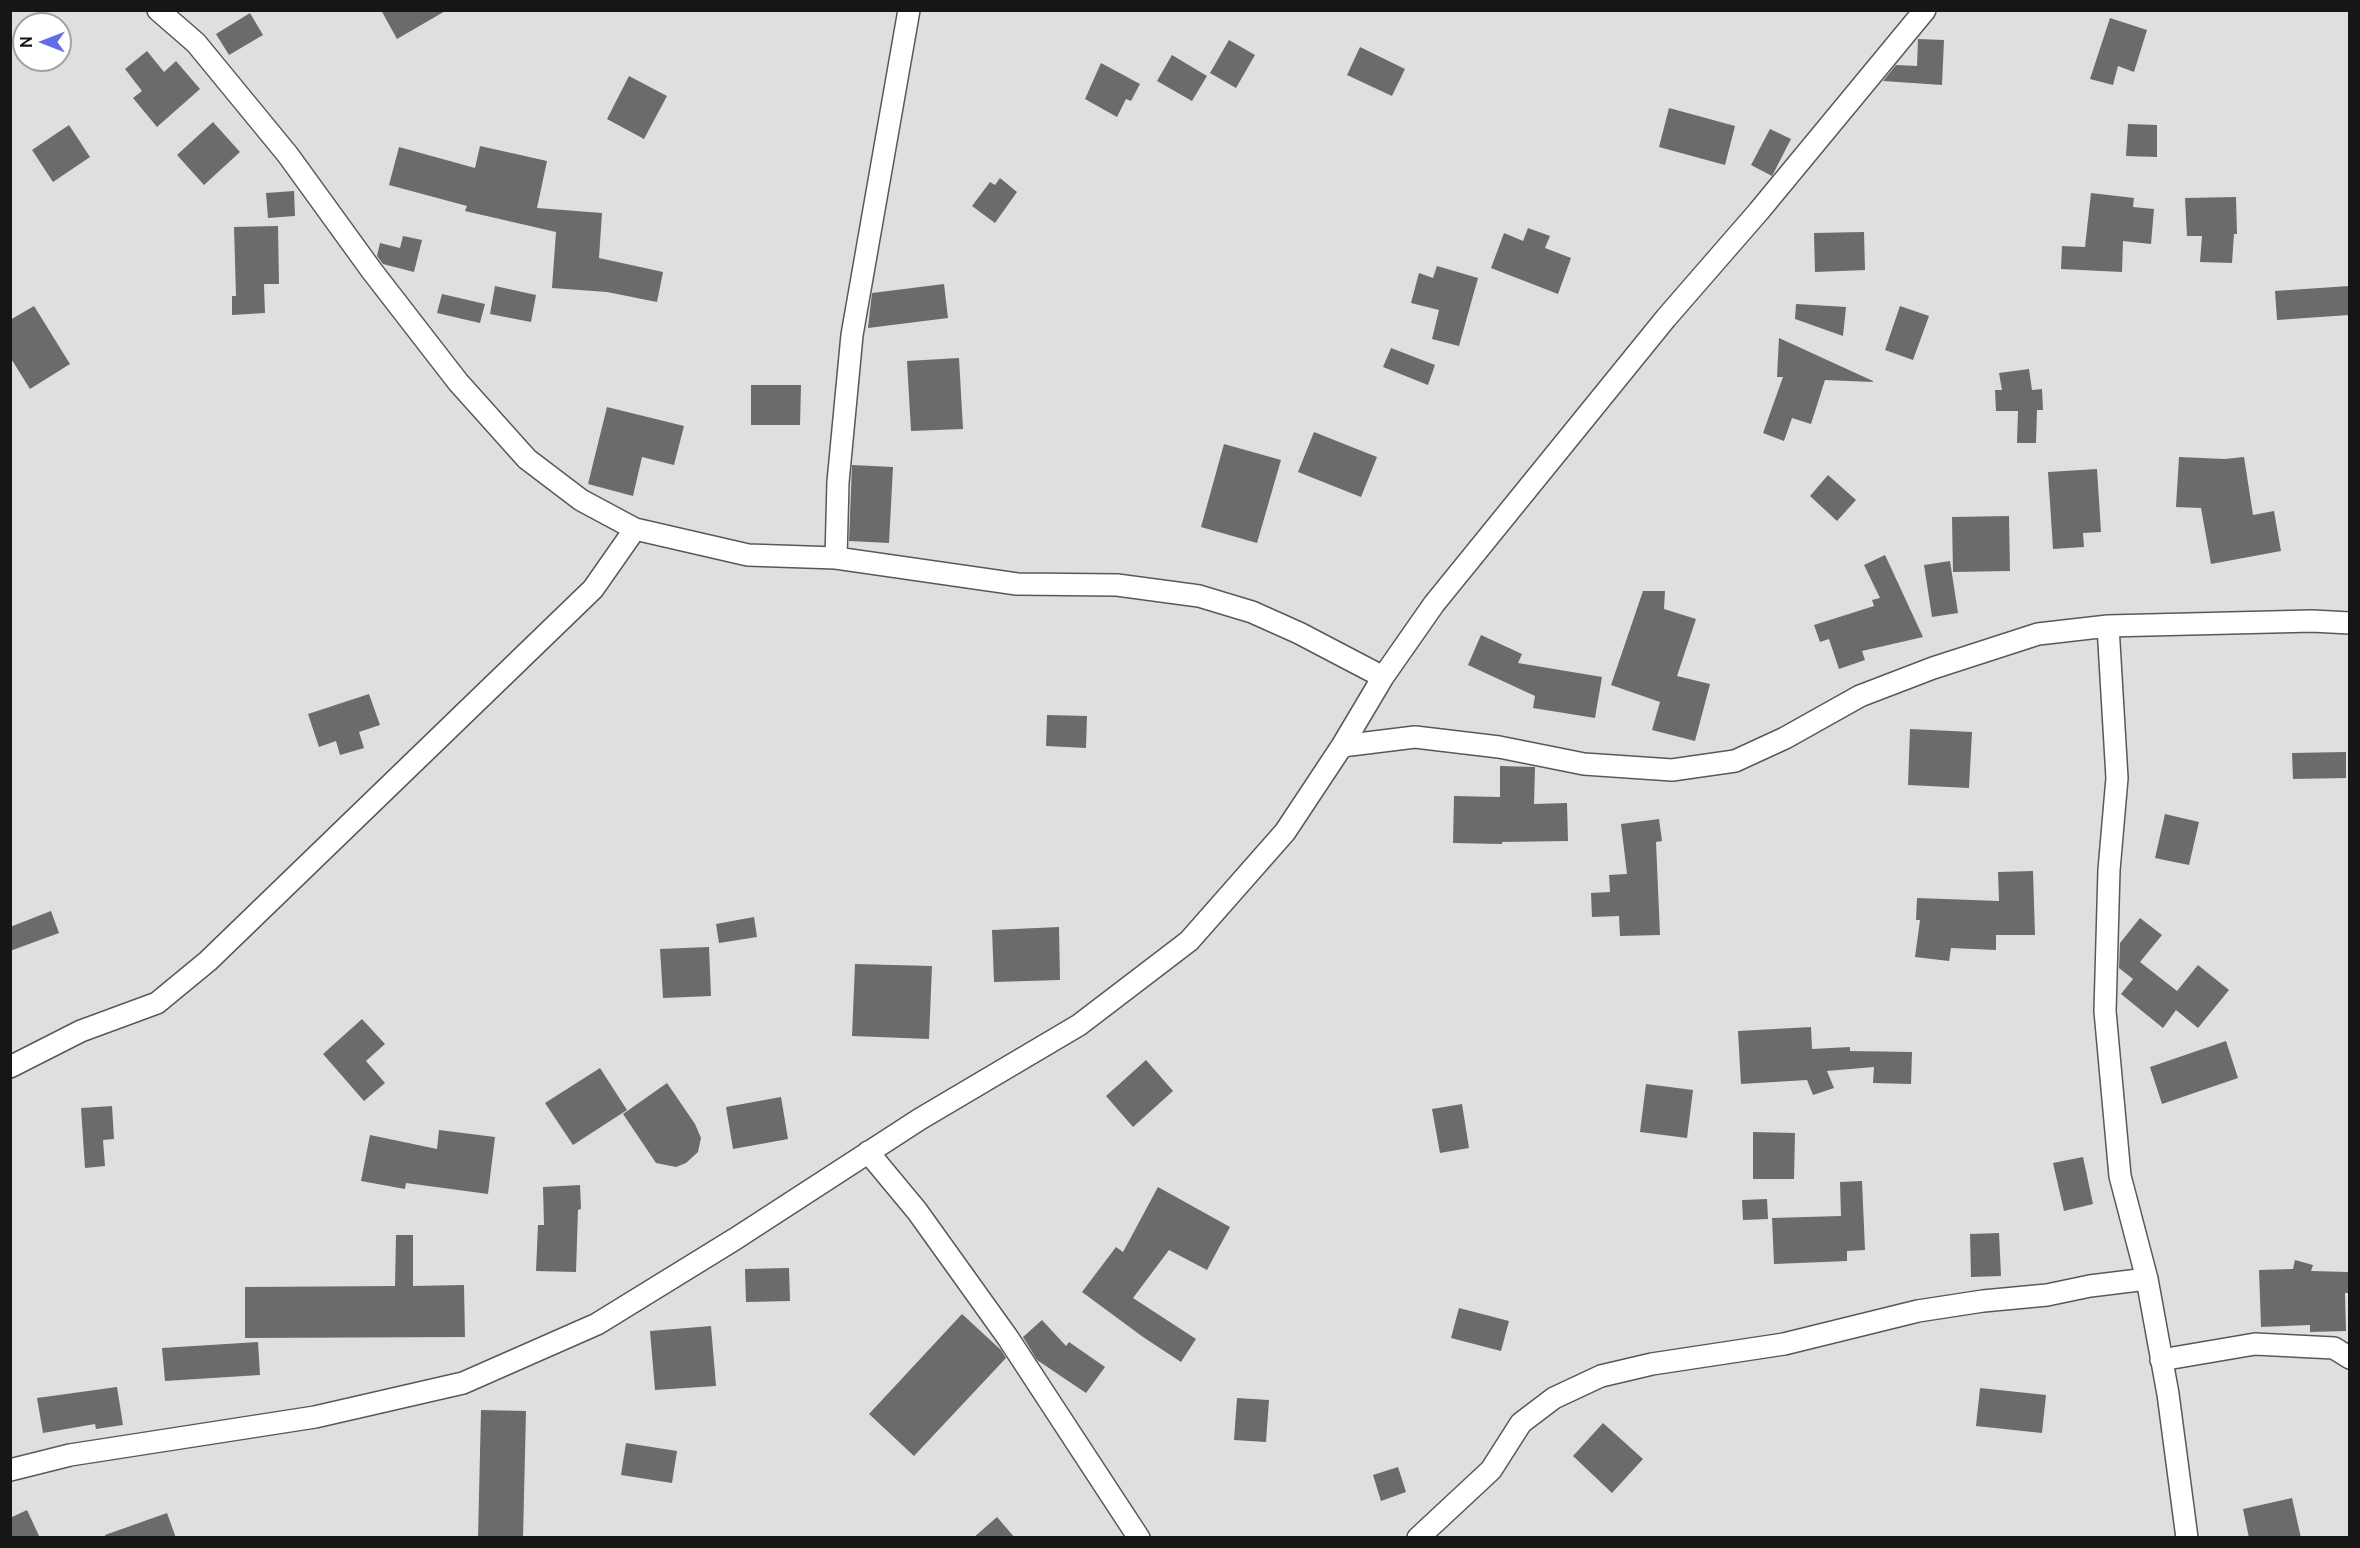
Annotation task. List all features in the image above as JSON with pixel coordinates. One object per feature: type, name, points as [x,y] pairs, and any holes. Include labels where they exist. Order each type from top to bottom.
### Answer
[{"type":"street","points":[[158,10],[196,44],[288,154],[372,271],[444,363],[527,459],[581,500],[635,529],[748,555],[836,558],[1017,584],[1117,585],[1199,596],[1252,612],[1299,633],[1383,677]]},
{"type":"street","points":[[836,558],[838,482],[852,335],[909,10]]},
{"type":"street","points":[[10,1470],[70,1455],[315,1417],[463,1383],[597,1324],[735,1239],[920,1119],[1079,1025],[1189,941],[1285,832],[1342,746],[1383,677],[1434,604],[1666,318],[1759,211],[1925,10]]},
{"type":"street","points":[[10,1067],[81,1031],[157,1003],[208,961],[593,589],[635,529]]},
{"type":"street","points":[[1342,746],[1415,738],[1499,747],[1584,764],[1672,770],[1735,761],[1785,738],[1860,696],[1933,668],[2038,634],[2108,626],[2312,621],[2349,623]]},
{"type":"street","points":[[2108,626],[2117,777],[2109,870],[2105,1011],[2120,1176],[2147,1279],[2187,1538]]},
{"type":"street","points":[[868,1152],[917,1211],[1008,1338],[1139,1538]]},
{"type":"street","points":[[1418,1538],[1491,1470],[1521,1423],[1554,1398],[1600,1376],[1652,1364],[1784,1344],[1918,1311],[1983,1301],[2047,1295],[2090,1286],[2147,1279]]},
{"type":"street","points":[[2161,1360],[2254,1344],[2334,1348],[2349,1358]]},
{"type":"building","points":[[381,10],[447,10],[397,39]]},
{"type":"building","points":[[250,13],[263,35],[229,55],[216,34]]},
{"type":"building","points":[[2110,18],[2147,30],[2134,72],[2118,66],[2113,85],[2090,79]]},
{"type":"building","points":[[1918,39],[1944,40],[1942,85],[1883,81],[1896,65],[1917,66]]},
{"type":"building","points":[[1229,40],[1255,55],[1236,88],[1210,73]]},
{"type":"building","points":[[1360,47],[1405,69],[1392,96],[1347,75]]},
{"type":"building","points":[[147,51],[164,72],[176,61],[200,89],[157,127],[133,98],[142,91],[125,69]]},
{"type":"building","points":[[1172,55],[1207,76],[1192,101],[1157,81]]},
{"type":"building","points":[[1101,63],[1140,84],[1131,101],[1126,99],[1117,117],[1085,99]]},
{"type":"building","points":[[629,76],[667,96],[644,139],[607,119]]},
{"type":"building","points":[[1669,108],[1735,126],[1725,165],[1659,147]]},
{"type":"building","points":[[213,122],[240,152],[204,185],[177,155]]},
{"type":"building","points":[[2128,124],[2157,125],[2157,157],[2126,156]]},
{"type":"building","points":[[69,125],[90,157],[53,182],[32,150]]},
{"type":"building","points":[[1770,129],[1791,139],[1772,176],[1751,165]]},
{"type":"building","points":[[480,146],[547,161],[537,208],[602,213],[599,258],[663,272],[657,302],[607,292],[552,288],[556,232],[465,211],[467,206],[389,185],[399,147],[475,168]]},
{"type":"building","points":[[1000,178],[1017,192],[995,223],[972,206],[990,182],[995,185]]},
{"type":"building","points":[[294,191],[295,216],[268,218],[266,193]]},
{"type":"building","points":[[2091,193],[2134,198],[2133,207],[2154,209],[2151,244],[2123,241],[2122,272],[2061,269],[2062,246],[2085,247]]},
{"type":"building","points":[[2236,197],[2237,234],[2234,234],[2232,263],[2200,262],[2202,236],[2187,236],[2185,198]]},
{"type":"building","points":[[278,226],[279,284],[264,284],[265,313],[232,315],[232,296],[236,296],[234,227]]},
{"type":"building","points":[[1528,228],[1550,236],[1545,248],[1571,258],[1558,294],[1491,268],[1504,233],[1523,241]]},
{"type":"building","points":[[1864,232],[1865,270],[1815,272],[1814,233]]},
{"type":"building","points":[[403,236],[422,240],[414,272],[383,264],[377,256],[380,243],[400,248]]},
{"type":"building","points":[[1437,266],[1478,278],[1459,346],[1432,339],[1439,310],[1411,303],[1419,273],[1433,278]]},
{"type":"building","points":[[944,284],[948,318],[868,328],[872,293]]},
{"type":"building","points":[[495,286],[536,295],[531,322],[490,314]]},
{"type":"building","points":[[2349,286],[2349,315],[2277,320],[2275,291]]},
{"type":"building","points":[[442,294],[485,304],[480,323],[437,313]]},
{"type":"building","points":[[1796,304],[1846,307],[1843,336],[1795,319]]},
{"type":"building","points":[[34,306],[70,364],[30,389],[10,357],[10,320]]},
{"type":"building","points":[[1900,306],[1929,316],[1913,360],[1885,350]]},
{"type":"building","points":[[1779,338],[1873,382],[1825,380],[1811,424],[1792,418],[1784,441],[1763,433],[1783,377],[1777,377]]},
{"type":"building","points":[[1391,348],[1435,365],[1428,385],[1383,367]]},
{"type":"building","points":[[959,358],[963,429],[911,431],[907,361]]},
{"type":"building","points":[[2029,369],[2032,390],[2042,389],[2043,410],[2037,410],[2036,443],[2017,443],[2018,411],[1996,411],[1995,390],[2002,390],[1999,373]]},
{"type":"building","points":[[751,385],[801,385],[800,425],[751,425]]},
{"type":"building","points":[[607,407],[684,426],[674,465],[642,457],[633,496],[588,484]]},
{"type":"building","points":[[1314,432],[1377,457],[1361,497],[1298,472]]},
{"type":"building","points":[[1224,444],[1281,460],[1257,543],[1201,527]]},
{"type":"building","points":[[2179,457],[2225,459],[2244,457],[2253,515],[2274,511],[2281,551],[2211,564],[2201,508],[2176,507]]},
{"type":"building","points":[[852,465],[893,467],[889,543],[849,541]]},
{"type":"building","points":[[2097,469],[2101,532],[2083,533],[2084,547],[2053,549],[2048,472]]},
{"type":"building","points":[[1828,475],[1856,500],[1837,521],[1810,496]]},
{"type":"building","points":[[2009,516],[2010,571],[1953,572],[1952,517]]},
{"type":"building","points":[[1885,555],[1923,637],[1862,651],[1865,660],[1839,669],[1829,639],[1820,642],[1814,625],[1874,606],[1872,600],[1880,598],[1864,565]]},
{"type":"building","points":[[1950,561],[1958,613],[1932,617],[1924,565]]},
{"type":"building","points":[[1643,591],[1665,591],[1664,609],[1696,619],[1677,676],[1710,684],[1695,741],[1652,730],[1660,702],[1611,685]]},
{"type":"building","points":[[1481,635],[1522,654],[1518,663],[1602,677],[1595,718],[1533,708],[1535,696],[1468,665]]},
{"type":"building","points":[[369,694],[380,725],[359,732],[364,748],[340,755],[336,741],[319,747],[308,714]]},
{"type":"building","points":[[1047,715],[1087,716],[1086,748],[1046,746]]},
{"type":"building","points":[[1910,729],[1972,732],[1969,788],[1908,785]]},
{"type":"building","points":[[2346,752],[2346,778],[2293,779],[2292,753]]},
{"type":"building","points":[[1500,766],[1535,767],[1534,804],[1567,803],[1568,841],[1502,842],[1502,844],[1453,843],[1454,796],[1500,797]]},
{"type":"building","points":[[2165,814],[2199,822],[2189,865],[2155,858]]},
{"type":"building","points":[[1659,819],[1662,841],[1656,842],[1660,935],[1620,936],[1619,916],[1592,917],[1591,893],[1610,892],[1609,875],[1627,874],[1621,824]]},
{"type":"building","points":[[2033,871],[2035,935],[1996,935],[1996,950],[1951,948],[1949,961],[1915,957],[1920,920],[1916,920],[1917,898],[1999,901],[1998,872]]},
{"type":"building","points":[[51,911],[59,933],[10,951],[10,927]]},
{"type":"building","points":[[754,917],[757,937],[719,943],[716,924]]},
{"type":"building","points":[[2140,918],[2162,935],[2140,962],[2177,991],[2198,965],[2229,990],[2198,1028],[2176,1010],[2163,1028],[2121,994],[2133,979],[2119,968],[2120,943]]},
{"type":"building","points":[[1059,927],[1060,980],[994,982],[992,930]]},
{"type":"building","points":[[709,947],[711,996],[663,998],[660,949]]},
{"type":"building","points":[[855,964],[932,966],[929,1039],[852,1036]]},
{"type":"building","points":[[362,1019],[385,1044],[366,1061],[385,1083],[364,1101],[323,1054]]},
{"type":"building","points":[[1811,1027],[1812,1049],[1850,1047],[1850,1051],[1912,1052],[1911,1084],[1873,1083],[1874,1067],[1827,1071],[1834,1088],[1813,1095],[1807,1080],[1741,1084],[1738,1031]]},
{"type":"building","points":[[2226,1041],[2238,1078],[2162,1104],[2150,1067]]},
{"type":"building","points":[[1146,1060],[1173,1091],[1133,1127],[1106,1096]]},
{"type":"building","points":[[600,1068],[627,1110],[573,1145],[545,1103]]},
{"type":"building","points":[[667,1083],[695,1124],[701,1138],[698,1152],[686,1163],[676,1167],[656,1163],[623,1114]]},
{"type":"building","points":[[1646,1084],[1693,1090],[1687,1138],[1640,1132]]},
{"type":"building","points":[[781,1097],[788,1139],[733,1149],[726,1107]]},
{"type":"building","points":[[1462,1104],[1469,1148],[1440,1153],[1432,1109]]},
{"type":"building","points":[[112,1106],[114,1139],[103,1140],[105,1166],[85,1168],[81,1108]]},
{"type":"building","points":[[439,1130],[495,1137],[488,1194],[406,1183],[405,1189],[361,1181],[370,1135],[437,1149]]},
{"type":"building","points":[[1753,1132],[1795,1133],[1794,1179],[1753,1179]]},
{"type":"building","points":[[2083,1157],[2093,1204],[2064,1211],[2053,1163]]},
{"type":"building","points":[[1862,1181],[1865,1250],[1847,1251],[1847,1261],[1774,1264],[1772,1218],[1841,1216],[1840,1182]]},
{"type":"building","points":[[580,1185],[581,1209],[578,1210],[576,1272],[536,1271],[538,1225],[544,1225],[543,1187]]},
{"type":"building","points":[[1158,1187],[1230,1227],[1207,1270],[1169,1250],[1133,1298],[1196,1339],[1181,1362],[1082,1292],[1116,1247],[1123,1252]]},
{"type":"building","points":[[1767,1199],[1768,1219],[1743,1220],[1742,1200]]},
{"type":"building","points":[[1999,1233],[2001,1276],[1971,1277],[1970,1234]]},
{"type":"building","points":[[396,1235],[413,1235],[413,1286],[464,1285],[465,1337],[245,1338],[245,1287],[395,1286]]},
{"type":"building","points":[[2295,1260],[2313,1265],[2311,1271],[2348,1272],[2348,1293],[2345,1293],[2346,1331],[2310,1332],[2310,1325],[2261,1327],[2259,1270],[2293,1269]]},
{"type":"building","points":[[789,1268],[790,1301],[746,1302],[745,1269]]},
{"type":"building","points":[[1459,1308],[1509,1321],[1501,1351],[1451,1338]]},
{"type":"building","points":[[962,1314],[1001,1350],[1006,1358],[914,1456],[869,1414]]},
{"type":"building","points":[[1042,1320],[1066,1346],[1069,1342],[1105,1367],[1086,1393],[1037,1360],[1023,1337]]},
{"type":"building","points":[[711,1326],[716,1386],[655,1390],[650,1331]]},
{"type":"building","points":[[258,1342],[260,1375],[165,1381],[162,1348]]},
{"type":"building","points":[[117,1387],[123,1425],[96,1429],[95,1424],[43,1433],[37,1398]]},
{"type":"building","points":[[1980,1388],[2046,1395],[2042,1433],[1976,1426]]},
{"type":"building","points":[[1237,1398],[1269,1400],[1266,1442],[1234,1440]]},
{"type":"building","points":[[481,1410],[526,1411],[523,1538],[478,1538]]},
{"type":"building","points":[[1603,1423],[1643,1459],[1612,1493],[1573,1456]]},
{"type":"building","points":[[626,1443],[677,1451],[672,1483],[621,1475]]},
{"type":"building","points":[[1398,1467],[1406,1492],[1381,1501],[1373,1475]]},
{"type":"building","points":[[2292,1498],[2301,1538],[2249,1538],[2243,1509]]},
{"type":"building","points":[[27,1510],[40,1538],[10,1538],[10,1518]]},
{"type":"building","points":[[167,1513],[176,1538],[106,1538],[105,1535]]},
{"type":"building","points":[[997,1517],[1015,1538],[973,1538]]}]
